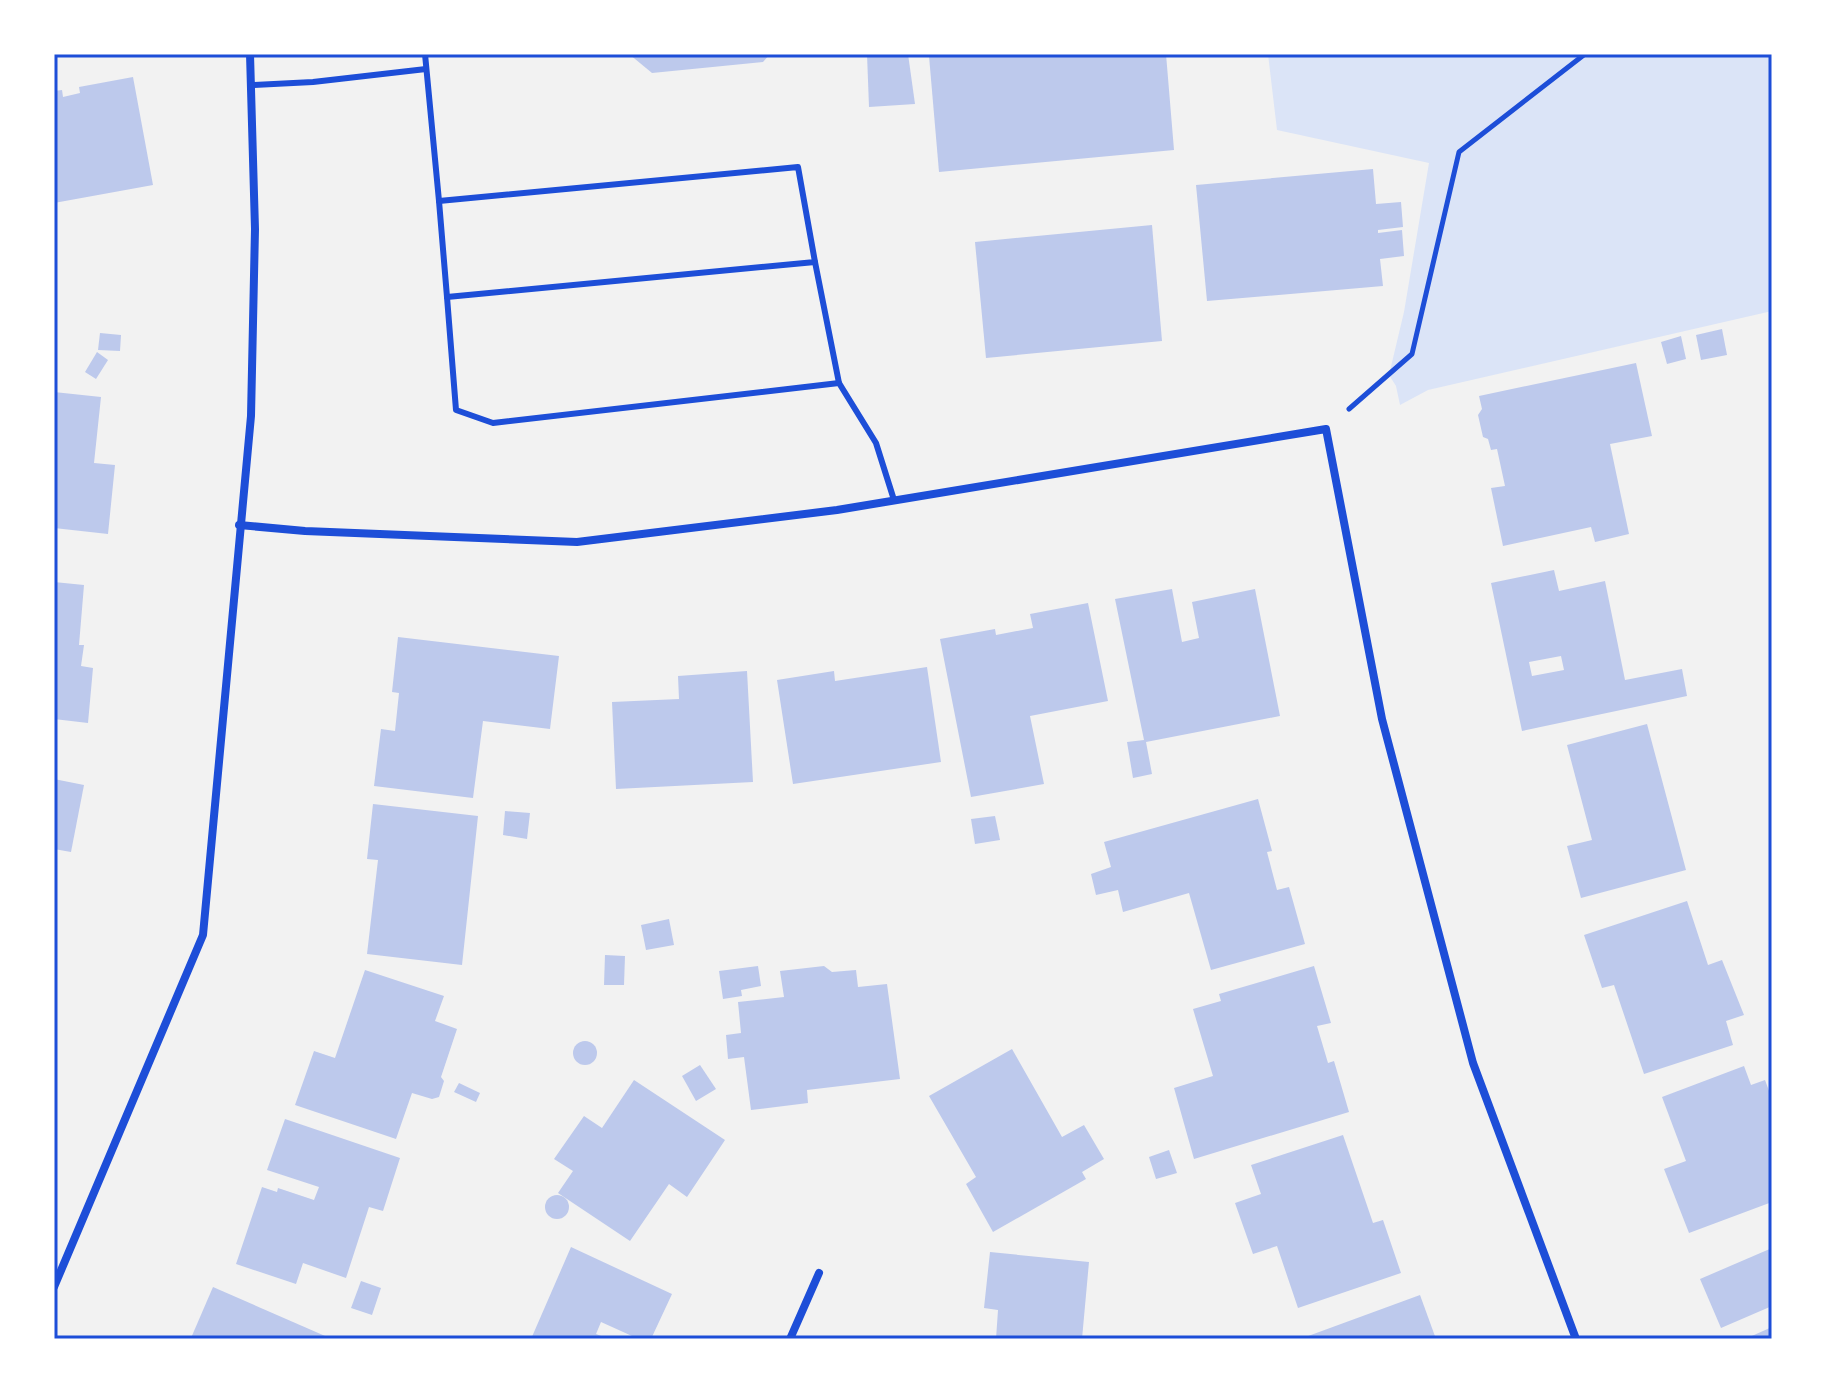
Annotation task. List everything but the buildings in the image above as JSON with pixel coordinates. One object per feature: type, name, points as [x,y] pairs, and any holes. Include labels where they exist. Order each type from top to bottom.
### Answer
[{"type":"street","points":[[54,1287],[203,935],[251,416],[255,229],[250,54]]},
{"type":"street","points":[[239,525],[320,532],[577,542],[837,510],[1326,429],[1382,719],[1473,1063],[1576,1339]]},
{"type":"street","points":[[790,1339],[819,1273]]},
{"type":"lane","points":[[425,54],[456,410],[493,423],[839,383]]},
{"type":"lane","points":[[253,85],[426,69]]},
{"type":"lane","points":[[439,201],[798,167],[839,383],[876,443],[894,500]]},
{"type":"lane","points":[[447,297],[815,262]]},
{"type":"path","points":[[1326,429],[1412,354],[1459,152],[1585,54]]},
{"type":"shaded area","points":[[1268,54],[1772,54],[1772,311],[1428,390],[1400,405],[1396,386],[1389,375],[1404,312],[1429,163],[1277,130]]}]
